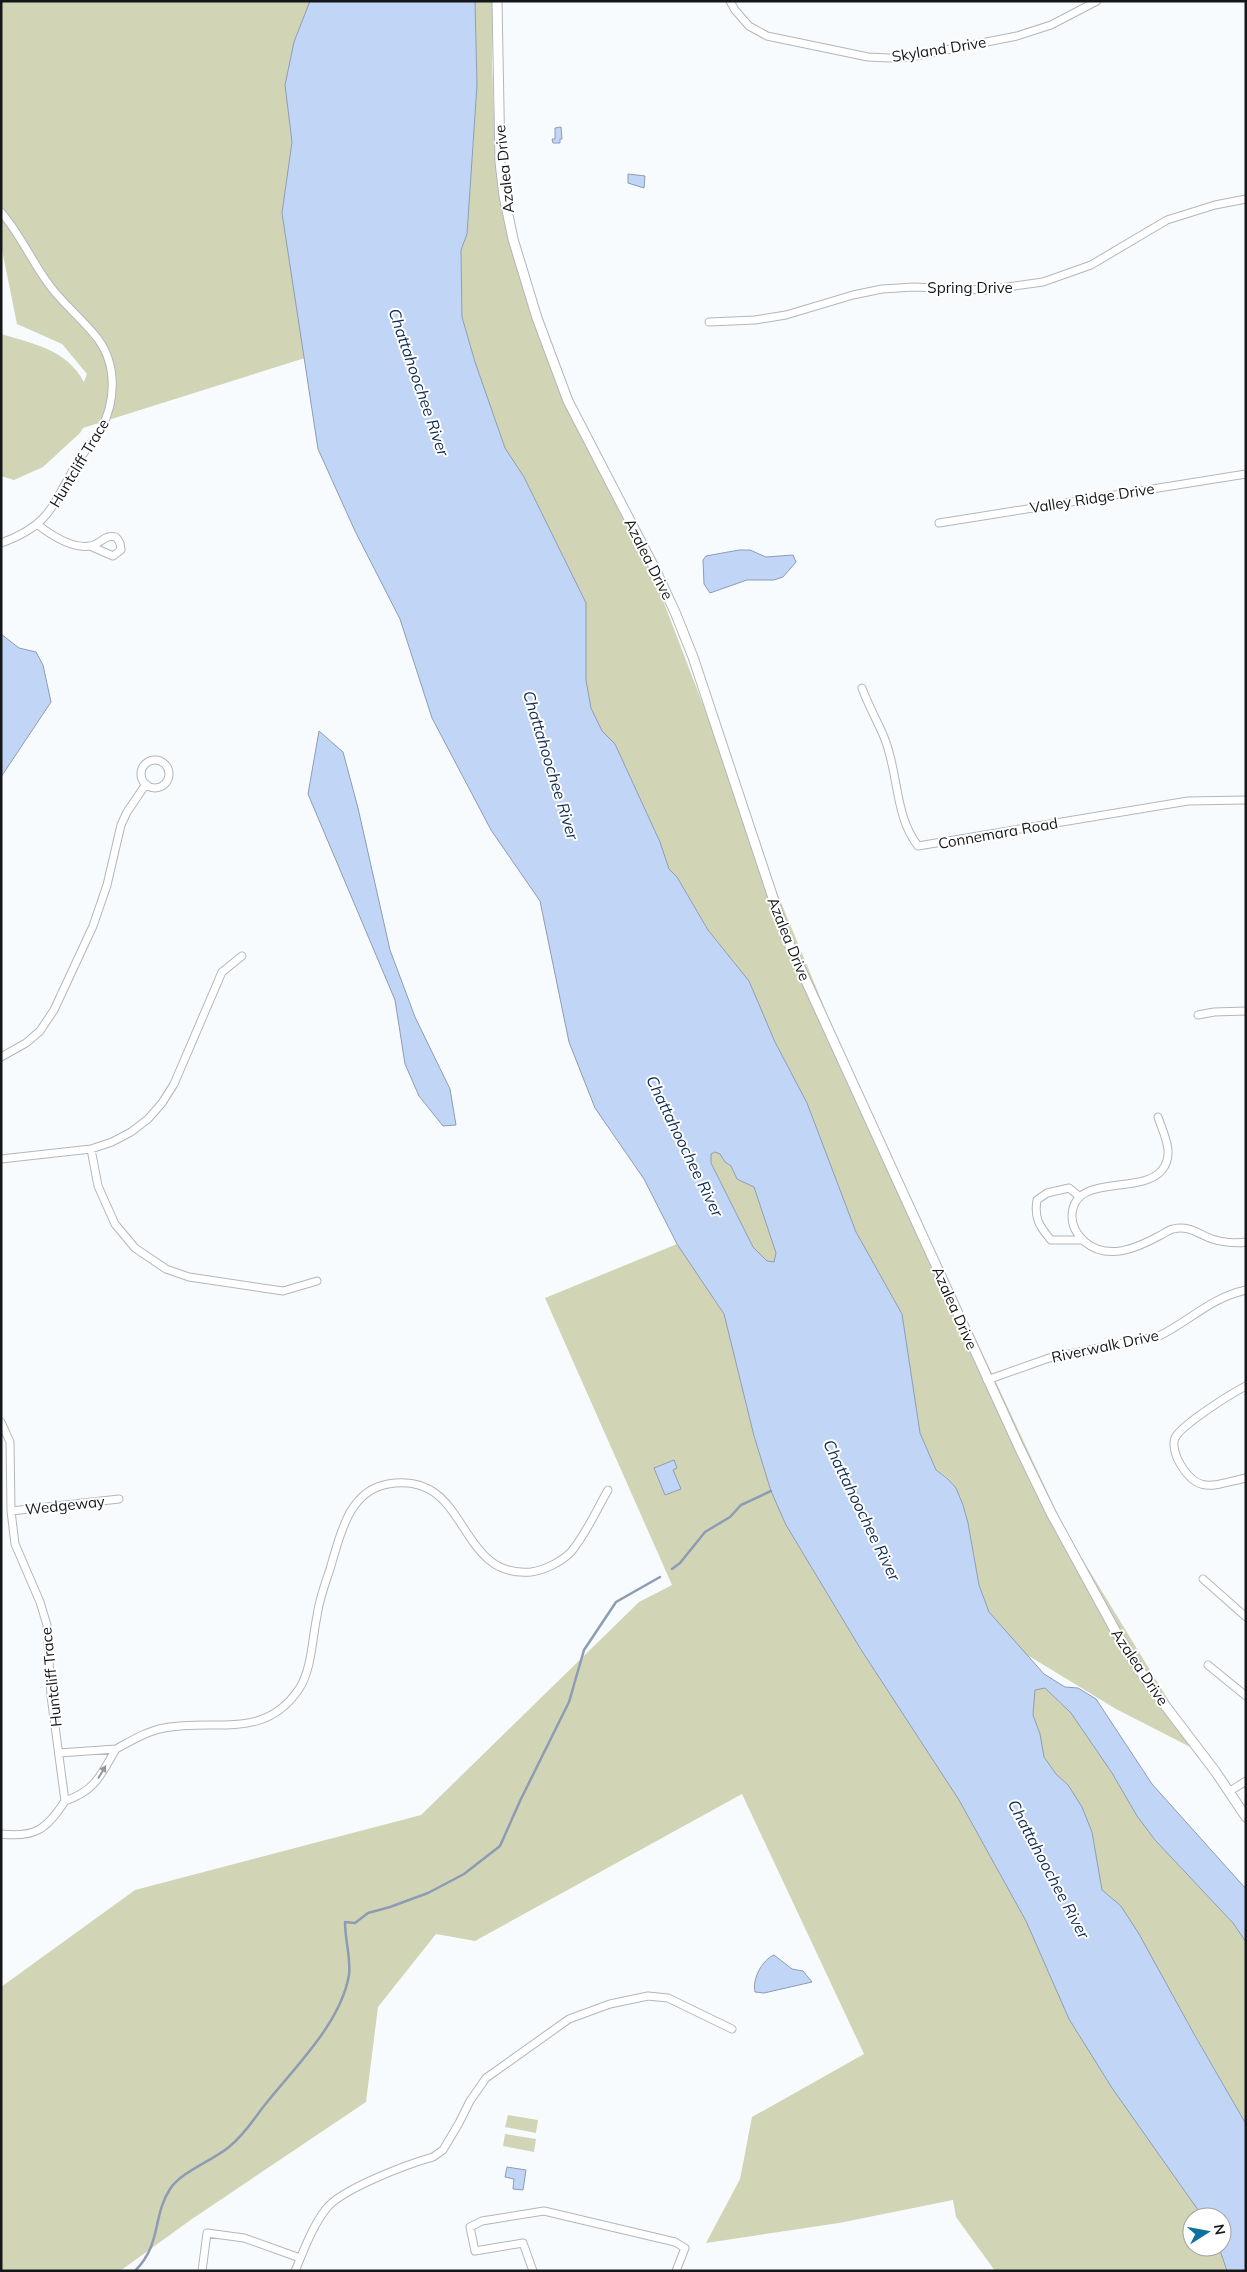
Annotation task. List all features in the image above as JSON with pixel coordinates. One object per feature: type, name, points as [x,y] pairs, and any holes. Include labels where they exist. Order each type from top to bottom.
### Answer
[{"type":"street","name":"Azalea Drive","points":[[497,1],[498,92],[502,179],[513,238],[537,318],[568,401],[656,569],[675,612],[693,657],[786,938],[987,1380],[1050,1513],[1116,1632],[1148,1682],[1230,1792],[1246,1817]]},
{"type":"street","name":"Skyland Drive","points":[[730,1],[746,22],[768,36],[868,57],[890,58],[1017,36],[1051,25],[1097,1]]},
{"type":"street","name":"Spring Drive","points":[[709,322],[755,320],[786,315],[853,295],[882,289],[914,287],[986,290],[1043,282],[1091,265],[1167,220],[1215,205],[1246,199]]},
{"type":"street","name":"Huntcliff Trace","points":[[1,212],[14,228],[53,290],[98,339],[107,355],[112,373],[113,392],[109,411],[101,429],[77,463],[59,497],[38,525],[1,543]]},
{"type":"street","name":"Valley Ridge Drive","points":[[939,523],[1246,474]]},
{"type":"street","points":[[38,525],[62,540],[90,546]]},
{"type":"street","name":"Connemara Road","points":[[862,688],[869,708],[884,738],[896,779],[901,814],[918,846],[1188,801],[1246,800]]},
{"type":"street","points":[[150,760],[164,762],[169,770],[166,783],[158,787],[146,784],[141,776],[143,766],[150,760]]},
{"type":"street","points":[[1,1057],[26,1043],[40,1031],[54,1010],[93,926],[108,885],[122,825],[127,812],[146,784]]},
{"type":"street","points":[[1,1159],[90,1149],[112,1142],[131,1132],[148,1119],[162,1103],[174,1084],[222,972],[242,956]]},
{"type":"street","points":[[1198,1016],[1214,1012],[1246,1011]]},
{"type":"street","points":[[1158,1117],[1169,1150],[1168,1160],[1161,1171],[1144,1181],[1091,1189],[1080,1197],[1074,1205],[1072,1220],[1074,1228],[1084,1240],[1106,1252],[1132,1249],[1171,1229],[1184,1228],[1212,1239],[1240,1243],[1246,1242]]},
{"type":"street","points":[[90,1149],[98,1186],[107,1211],[115,1224],[135,1248],[166,1268],[189,1277],[283,1292],[317,1281]]},
{"type":"street","points":[[1080,1197],[1069,1188],[1046,1193],[1037,1200],[1035,1213],[1038,1226],[1051,1240],[1084,1240]]},
{"type":"street","name":"Riverwalk Drive","points":[[987,1380],[1049,1358],[1159,1336],[1175,1328],[1216,1300],[1246,1290]]},
{"type":"street","points":[[1246,1386],[1220,1401],[1180,1431],[1175,1438],[1174,1447],[1185,1473],[1200,1484],[1210,1485],[1246,1478]]},
{"type":"street","name":"Huntcliff Trace","points":[[1,1422],[10,1442],[11,1511],[18,1555],[40,1602],[47,1625],[51,1696],[65,1801]]},
{"type":"street","points":[[59,1754],[116,1749],[140,1736],[163,1728],[236,1726],[254,1723],[272,1715],[290,1700],[300,1687],[306,1672],[317,1612],[343,1525],[356,1503],[373,1489],[387,1484],[402,1483],[418,1484],[431,1490],[449,1505],[474,1545],[490,1563],[504,1570],[522,1572],[547,1567],[569,1554],[579,1541],[608,1490]]},
{"type":"street","name":"Wedgeway","points":[[11,1511],[119,1498]]},
{"type":"street","points":[[1203,1579],[1246,1617]]},
{"type":"street","points":[[1208,1665],[1246,1696]]},
{"type":"street","points":[[1,1834],[18,1836],[41,1829],[52,1821],[65,1801],[80,1796],[91,1788],[116,1749]]},
{"type":"street","points":[[1230,1792],[1246,1781]]},
{"type":"street","points":[[296,2270],[309,2237],[327,2207],[352,2190],[432,2157],[443,2150],[470,2101],[486,2078],[569,2018],[610,2004],[648,1996],[668,1998],[732,2029]]},
{"type":"street","points":[[533,2271],[523,2243],[475,2251],[470,2227],[482,2221],[544,2211],[675,2242],[685,2248],[676,2271]]},
{"type":"street","points":[[202,2271],[207,2233],[244,2238],[300,2258]]},
{"type":"green space","points":[[1,1],[310,1],[294,42],[285,85],[292,142],[282,213],[305,358],[83,428],[43,467],[14,480],[1,476],[1,334],[37,345],[59,355],[77,371],[84,382],[87,374],[62,344],[17,324],[1,245]]},
{"type":"green space","points":[[475,1],[493,1],[492,65],[499,195],[531,312],[592,458],[656,582],[751,830],[835,1033],[920,1220],[1067,1534],[1200,1752],[1116,1709],[1024,1653],[989,1612],[979,1585],[963,1505],[956,1488],[948,1478],[936,1470],[920,1433],[902,1314],[856,1232],[807,1103],[775,1042],[749,981],[708,930],[677,877],[669,869],[660,842],[615,744],[602,731],[591,708],[586,680],[586,603],[524,477],[505,448],[475,362],[462,316],[461,250],[467,234],[477,85]]},
{"type":"green space","points":[[715,1152],[720,1154],[725,1162],[731,1166],[737,1179],[754,1187],[776,1253],[774,1262],[767,1261],[753,1247],[711,1163],[711,1154]]},
{"type":"green space","points":[[677,1244],[724,1314],[754,1436],[771,1491],[786,1525],[860,1648],[959,1800],[1026,1921],[1069,2019],[1112,2088],[1196,2207],[1182,2207],[1182,2257],[1222,2257],[1227,2271],[995,2271],[956,2217],[953,2200],[839,2223],[706,2243],[740,2179],[752,2117],[864,2054],[742,1794],[475,1941],[436,1934],[378,2007],[366,2102],[192,2219],[120,2271],[1,2271],[1,1987],[135,1890],[421,1815],[639,1602],[672,1585],[545,1298]]},
{"type":"green space","points":[[1045,1688],[1071,1713],[1112,1773],[1137,1816],[1155,1840],[1233,1923],[1246,1942],[1246,2124],[1121,1906],[1102,1890],[1092,1832],[1068,1785],[1056,1774],[1044,1757],[1040,1734],[1033,1715],[1034,1690]]},
{"type":"green space","points":[[508,2115],[538,2120],[536,2133],[505,2127]]},
{"type":"green space","points":[[505,2134],[536,2139],[534,2152],[503,2146]]},
{"type":"water","name":"Chattahoochee River","points":[[310,1],[475,1],[477,85],[467,234],[461,250],[462,317],[475,362],[505,448],[524,477],[586,603],[586,680],[591,708],[602,731],[615,744],[660,842],[669,869],[677,877],[708,930],[749,981],[775,1042],[807,1103],[856,1232],[902,1314],[920,1433],[936,1470],[956,1488],[963,1505],[979,1585],[989,1612],[1044,1674],[1065,1687],[1078,1688],[1096,1699],[1152,1784],[1246,1889],[1246,1942],[1233,1923],[1155,1840],[1137,1816],[1112,1773],[1071,1713],[1045,1688],[1035,1690],[1033,1715],[1040,1734],[1044,1757],[1056,1774],[1068,1785],[1082,1807],[1092,1832],[1102,1890],[1121,1906],[1139,1934],[1246,2124],[1246,2271],[1227,2271],[1222,2257],[1232,2257],[1232,2207],[1196,2207],[1112,2088],[1069,2019],[1026,1921],[959,1800],[860,1648],[786,1525],[771,1491],[754,1436],[724,1314],[677,1244],[644,1179],[595,1108],[569,1042],[540,901],[491,830],[432,718],[400,619],[355,531],[318,449],[282,213],[292,142],[285,85],[294,42]],"holes":[[[715,1152],[720,1154],[725,1162],[731,1166],[737,1179],[754,1187],[776,1253],[774,1262],[767,1261],[753,1247],[711,1163],[711,1154]]]},
{"type":"water","points":[[561,127],[562,139],[560,139],[560,143],[553,143],[552,139],[555,139],[555,128]]},
{"type":"water","points":[[628,174],[645,176],[644,188],[628,183]]},
{"type":"water","points":[[750,550],[766,557],[793,555],[796,562],[783,577],[774,580],[747,580],[710,593],[704,584],[703,560],[706,556]]},
{"type":"water","points":[[1,634],[19,648],[36,652],[43,665],[51,702],[1,777]]},
{"type":"water","points":[[319,731],[343,752],[358,808],[390,950],[415,1017],[450,1089],[456,1125],[443,1126],[419,1096],[405,1064],[395,1000],[308,794]]},
{"type":"water","points":[[674,1460],[677,1468],[673,1470],[681,1489],[665,1495],[654,1468]]},
{"type":"water","points":[[774,1955],[792,1969],[803,1971],[812,1982],[764,1993],[755,1992],[755,1981],[759,1970]]},
{"type":"water","points":[[507,2167],[526,2170],[523,2190],[513,2189],[514,2179],[505,2177]]},
{"type":"waterway","points":[[672,1569],[680,1563],[705,1532],[730,1517],[741,1505],[771,1491]]},
{"type":"waterway","points":[[135,2271],[144,2261],[149,2251],[164,2199],[170,2189],[189,2171],[222,2152],[241,2136],[328,2026],[337,2009],[349,1975],[345,1922],[355,1923],[368,1913],[428,1893],[464,1874],[500,1846],[569,1702],[584,1650],[616,1602],[660,1577]]}]
